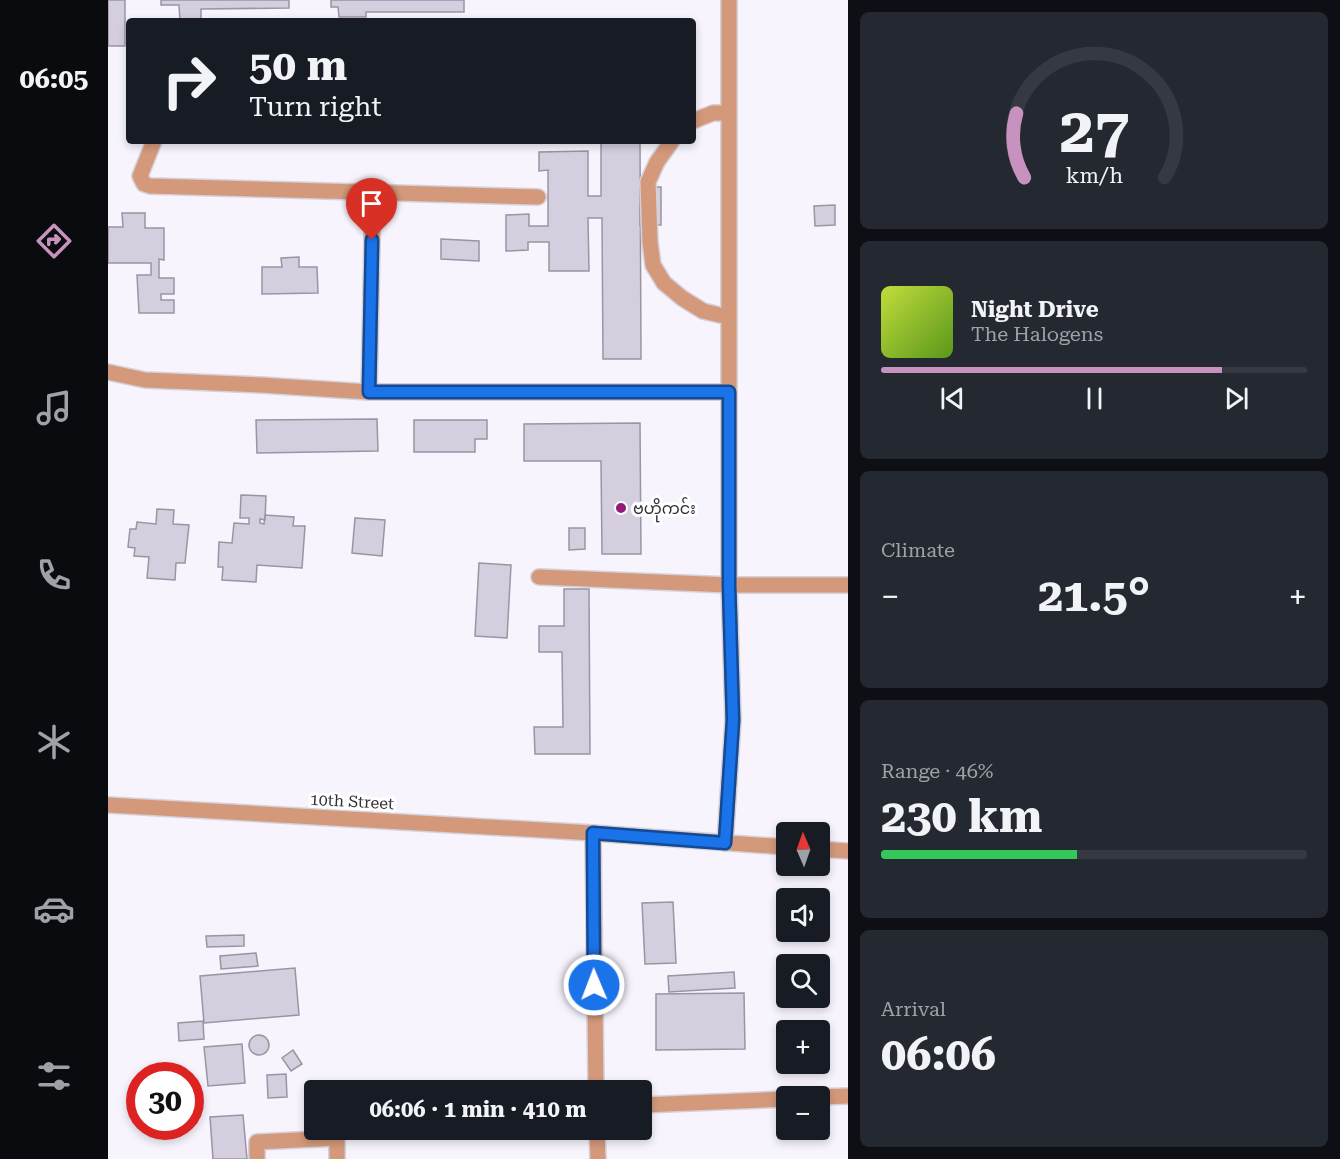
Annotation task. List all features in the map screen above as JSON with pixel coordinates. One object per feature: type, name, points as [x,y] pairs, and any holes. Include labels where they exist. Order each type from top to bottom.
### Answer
[{"type":"street","points":[[725,843],[733,720],[729,585],[729,0]]},
{"type":"street","points":[[696,119],[713,113],[728,113]]},
{"type":"street","points":[[153,144],[140,176],[144,184],[150,186],[538,197]]},
{"type":"street","points":[[670,144],[657,162],[648,182],[653,265],[664,283],[682,298],[703,311],[728,317]]},
{"type":"street","points":[[369,392],[373,192]]},
{"type":"street","points":[[108,372],[145,380],[369,392],[729,392]]},
{"type":"street","points":[[539,578],[729,585],[848,585]]},
{"type":"street","name":"10th Street","points":[[108,805],[593,833],[776,846]]},
{"type":"street","points":[[593,833],[596,1080]]},
{"type":"street","points":[[830,849],[848,850]]},
{"type":"street","points":[[830,1097],[848,1096]]},
{"type":"street","points":[[652,1105],[776,1099]]},
{"type":"street","points":[[257,1159],[257,1142],[304,1137]]},
{"type":"street","points":[[337,1140],[337,1159]]},
{"type":"street","points":[[597,1140],[598,1159]]},
{"type":"building","points":[[108,0],[125,0],[125,46],[108,46]]},
{"type":"building","points":[[161,0],[289,0],[289,8],[201,9],[201,18],[180,18],[179,5],[161,5]]},
{"type":"building","points":[[331,0],[464,0],[464,12],[366,12],[366,17],[339,17],[338,7],[331,7]]},
{"type":"building","points":[[601,144],[640,144],[641,359],[603,359],[602,218],[588,218],[589,271],[549,271],[549,242],[528,242],[528,250],[506,251],[506,215],[529,214],[529,226],[548,226],[548,170],[539,171],[539,152],[588,151],[588,196],[601,196]]},
{"type":"building","points":[[640,187],[661,187],[661,225],[640,225]]},
{"type":"building","points":[[835,205],[835,225],[815,226],[814,206]]},
{"type":"building","points":[[122,213],[145,213],[145,228],[164,228],[164,260],[159,259],[159,278],[174,278],[174,294],[161,294],[161,300],[174,300],[174,313],[139,313],[137,275],[151,275],[151,263],[108,263],[108,227],[123,227]]},
{"type":"building","points":[[441,239],[479,241],[479,261],[441,259]]},
{"type":"building","points":[[299,257],[299,267],[317,267],[318,293],[262,294],[262,267],[282,267],[281,258]]},
{"type":"building","points":[[377,419],[378,451],[257,453],[256,420]]},
{"type":"building","points":[[414,420],[487,420],[487,439],[475,439],[475,452],[414,452]]},
{"type":"building","name":"ဗဟိုကင်း","points":[[640,423],[641,554],[602,554],[601,461],[524,461],[524,424]]},
{"type":"building","points":[[241,495],[266,496],[265,515],[294,517],[293,526],[305,526],[302,568],[257,565],[256,582],[222,580],[223,567],[218,567],[219,542],[232,543],[234,523],[249,524],[249,518],[240,518]]},
{"type":"building","points":[[157,509],[174,510],[173,524],[189,525],[185,563],[176,563],[175,580],[147,578],[149,557],[134,556],[135,548],[128,547],[130,529],[136,529],[137,522],[156,524]]},
{"type":"building","points":[[355,518],[385,520],[382,556],[352,553]]},
{"type":"building","points":[[569,528],[585,528],[585,549],[569,550]]},
{"type":"building","points":[[479,563],[511,565],[507,638],[475,636]]},
{"type":"building","points":[[564,589],[589,589],[590,754],[535,754],[534,727],[563,727],[562,652],[539,652],[539,626],[564,626]]},
{"type":"building","points":[[673,902],[676,963],[645,964],[642,903]]},
{"type":"building","points":[[244,935],[244,946],[207,947],[206,936]]},
{"type":"building","points":[[256,953],[258,966],[221,969],[220,956]]},
{"type":"building","points":[[295,968],[299,1015],[204,1023],[200,976]]},
{"type":"building","points":[[734,972],[735,988],[669,992],[668,976]]},
{"type":"building","points":[[744,993],[745,1049],[656,1050],[656,994]]},
{"type":"building","points":[[203,1021],[204,1039],[179,1041],[178,1023]]},
{"type":"building","points":[[255,1035],[263,1035],[269,1041],[269,1049],[263,1055],[255,1055],[249,1049],[249,1041]]},
{"type":"building","points":[[242,1044],[245,1083],[208,1086],[204,1047]]},
{"type":"building","points":[[293,1050],[302,1064],[291,1071],[282,1058]]},
{"type":"building","points":[[286,1074],[287,1097],[268,1098],[267,1075]]},
{"type":"building","points":[[243,1115],[247,1159],[213,1159],[210,1117]]},
{"type":"place","name":"ဗဟိုကင်း","points":[[621,508]]},
{"type":"route","points":[[372,240],[369,392],[729,392],[729,585],[733,720],[725,843],[593,833],[594,985]]}]
